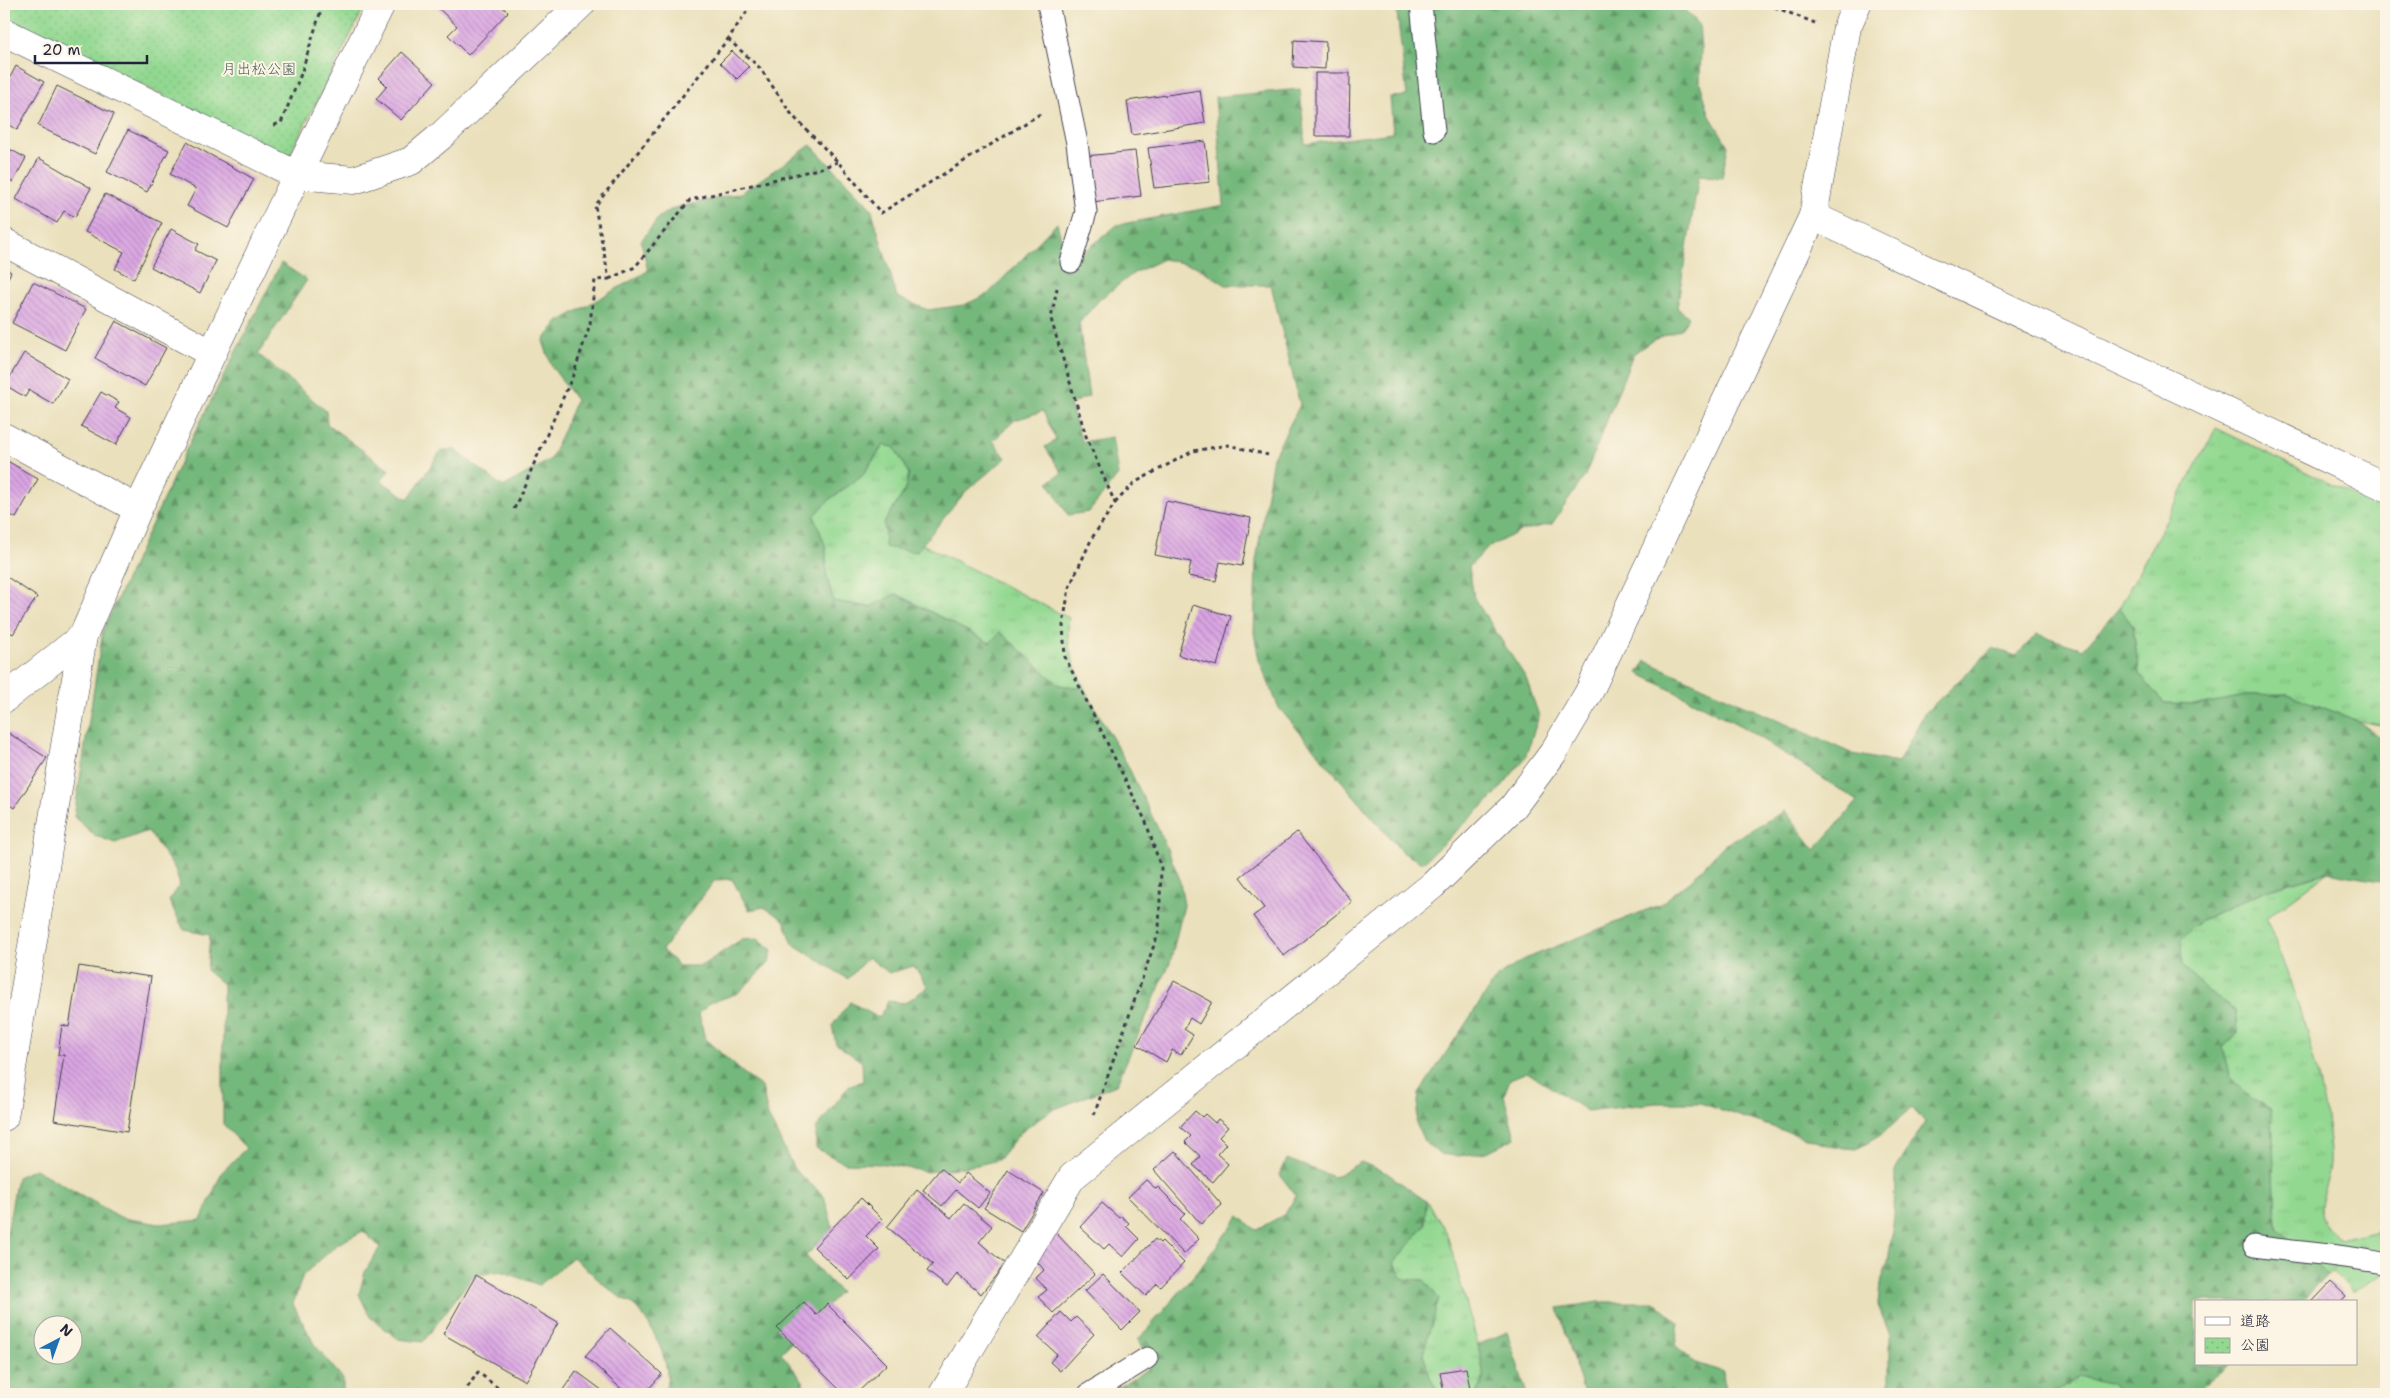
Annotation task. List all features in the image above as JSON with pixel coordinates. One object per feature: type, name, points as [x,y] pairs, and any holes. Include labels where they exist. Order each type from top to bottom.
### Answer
[{"type":"street","points":[[4,1117],[83,636],[138,509],[211,353],[382,4]]},
{"type":"street","points":[[4,32],[297,175],[354,180],[411,160],[441,136],[581,4]]},
{"type":"street","points":[[950,1391],[1072,1177],[1433,885],[1512,806],[1553,753],[1590,692],[1814,216],[1846,35],[1857,4]]},
{"type":"street","points":[[1814,216],[2386,487]]},
{"type":"street","points":[[4,242],[211,353]]},
{"type":"street","points":[[4,437],[138,509]]},
{"type":"street","points":[[4,700],[83,636]]},
{"type":"lane","points":[[1048,4],[1077,143],[1086,212],[1071,262]]},
{"type":"lane","points":[[1421,4],[1434,131]]},
{"type":"lane","points":[[2254,1246],[2290,1252],[2354,1257],[2386,1264]]},
{"type":"lane","points":[[1089,1394],[1147,1358]]},
{"type":"path","points":[[265,126],[281,123],[300,74],[323,4]]},
{"type":"path","points":[[610,279],[595,206],[728,39],[752,4]]},
{"type":"path","points":[[1767,4],[1846,35]]},
{"type":"path","points":[[728,39],[760,68],[792,114],[838,162],[881,213],[1068,96]]},
{"type":"path","points":[[514,509],[574,373],[590,324],[595,280],[610,279],[635,267],[690,200],[818,169],[838,162]]},
{"type":"path","points":[[1071,262],[1056,289],[1051,319],[1086,436],[1115,503]]},
{"type":"path","points":[[1091,1123],[1159,931],[1161,868],[1146,822],[1065,657],[1063,625],[1069,588],[1092,538],[1115,503],[1134,483],[1193,451],[1228,445],[1268,455]]},
{"type":"path","points":[[463,1394],[478,1372],[505,1394]]},
{"type":"path","points":[[653,1394],[656,1390],[674,1394]]},
{"type":"green space","name":"月出松公園","points":[[4,4],[366,4],[289,156],[63,47],[4,16]]},
{"type":"green space","points":[[1396,4],[1682,4],[1682,7],[1699,24],[1701,49],[1700,83],[1710,116],[1728,146],[1722,178],[1699,175],[1677,308],[1689,317],[1681,329],[1653,340],[1633,354],[1585,476],[1552,524],[1520,531],[1489,547],[1469,567],[1474,598],[1526,678],[1539,716],[1525,758],[1494,796],[1422,863],[1402,852],[1279,708],[1259,660],[1254,633],[1256,561],[1273,457],[1300,405],[1271,285],[1226,285],[1196,266],[1163,259],[1134,273],[1100,299],[1079,323],[1089,396],[1070,404],[1082,442],[1112,437],[1118,475],[1089,512],[1068,515],[1048,482],[1062,473],[1045,447],[1056,440],[1043,411],[1015,420],[993,441],[1006,458],[966,491],[916,552],[885,547],[884,523],[904,492],[909,474],[894,447],[883,445],[862,476],[830,499],[814,516],[826,548],[826,573],[833,601],[870,607],[896,594],[990,643],[1000,632],[1059,685],[1084,688],[1127,764],[1179,877],[1184,905],[1170,963],[1116,1085],[1050,1111],[1020,1133],[998,1160],[978,1165],[927,1172],[886,1164],[844,1163],[816,1148],[816,1129],[848,1087],[863,1081],[862,1062],[836,1044],[832,1026],[850,1002],[879,1018],[888,1001],[905,1003],[928,987],[914,966],[889,973],[868,957],[848,979],[793,944],[784,920],[764,907],[749,910],[732,879],[715,880],[662,950],[679,966],[701,966],[742,939],[758,938],[772,950],[769,963],[738,993],[710,1003],[699,1014],[705,1039],[762,1087],[768,1116],[794,1169],[824,1196],[833,1228],[806,1256],[840,1292],[781,1353],[803,1381],[805,1394],[662,1394],[666,1385],[667,1375],[665,1362],[649,1325],[636,1307],[611,1290],[573,1257],[539,1285],[501,1271],[473,1276],[423,1342],[398,1339],[370,1317],[359,1294],[365,1272],[380,1247],[363,1231],[338,1244],[303,1275],[293,1304],[314,1344],[343,1379],[343,1394],[4,1394],[4,1249],[17,1177],[35,1169],[122,1218],[160,1224],[201,1220],[222,1172],[246,1148],[223,1124],[223,984],[207,971],[210,935],[184,930],[169,901],[180,885],[175,869],[148,831],[115,843],[94,835],[74,817],[103,630],[186,450],[281,263],[307,280],[258,354],[326,411],[327,424],[389,470],[381,481],[408,499],[441,451],[454,449],[503,487],[551,459],[576,400],[552,367],[543,341],[558,322],[648,271],[641,241],[659,217],[674,208],[741,193],[811,145],[871,208],[897,297],[928,310],[964,305],[988,294],[1057,223],[1065,255],[1083,253],[1117,225],[1224,205],[1215,97],[1300,89],[1305,144],[1393,133],[1390,97],[1407,96]]},
{"type":"green space","points":[[2216,428],[2386,511],[2386,726],[2358,721],[2288,694],[2252,695],[2202,704],[2164,703],[2139,674],[2133,626],[2119,608]]},
{"type":"green space","points":[[884,445],[895,447],[909,474],[904,492],[884,523],[915,552],[922,544],[1069,618],[1069,646],[1073,662],[1084,688],[1059,685],[1000,633],[990,643],[897,594],[870,607],[833,601],[826,573],[826,548],[814,516],[830,499],[862,476]]},
{"type":"green space","points":[[2119,608],[2133,626],[2139,674],[2164,703],[2202,704],[2252,695],[2288,694],[2358,721],[2386,742],[2386,882],[2327,872],[2266,890],[2201,920],[2181,940],[2182,964],[2206,991],[2236,1010],[2238,1032],[2223,1048],[2229,1076],[2250,1097],[2272,1111],[2276,1228],[2310,1255],[2328,1275],[2304,1300],[2195,1300],[2195,1366],[2227,1366],[2195,1394],[2122,1394],[2111,1385],[2079,1376],[2054,1394],[1883,1394],[1890,1384],[1890,1335],[1878,1305],[1880,1284],[1888,1263],[1894,1216],[1895,1171],[1925,1122],[1912,1108],[1881,1135],[1857,1149],[1833,1147],[1700,1103],[1656,1103],[1587,1111],[1527,1072],[1510,1079],[1504,1095],[1515,1138],[1487,1152],[1459,1156],[1439,1154],[1424,1141],[1416,1123],[1419,1093],[1497,977],[1525,959],[1659,905],[1690,881],[1724,845],[1785,811],[1815,850],[1858,801],[1741,726],[1638,673],[1646,661],[1853,754],[1898,763],[1924,714],[1993,648],[2016,656],[2037,634],[2083,649]]},
{"type":"green space","points":[[2328,872],[2266,918],[2296,999],[2320,1086],[2330,1156],[2329,1172],[2321,1201],[2321,1214],[2324,1221],[2339,1240],[2386,1229],[2386,1272],[2353,1292],[2333,1272],[2328,1275],[2310,1255],[2276,1228],[2272,1112],[2250,1097],[2228,1076],[2223,1048],[2238,1032],[2236,1010],[2206,991],[2182,964],[2181,940],[2201,920],[2266,890]]},
{"type":"green space","points":[[1287,1159],[1334,1177],[1361,1162],[1387,1173],[1426,1201],[1425,1225],[1394,1263],[1403,1279],[1424,1280],[1439,1299],[1423,1354],[1430,1377],[1440,1394],[1109,1394],[1151,1367],[1138,1340],[1196,1273],[1239,1216],[1256,1230],[1285,1214],[1296,1196],[1280,1175]]},
{"type":"green space","points":[[1426,1201],[1446,1231],[1478,1345],[1484,1374],[1481,1389],[1475,1394],[1440,1394],[1430,1377],[1423,1354],[1428,1331],[1424,1280],[1403,1279],[1394,1263],[1425,1225]]},
{"type":"green space","points":[[1599,1302],[1655,1302],[1679,1323],[1675,1345],[1694,1362],[1723,1372],[1725,1394],[1584,1394],[1558,1308]]},
{"type":"green space","points":[[1507,1332],[1527,1394],[1475,1394],[1482,1383],[1483,1377],[1478,1345]]},
{"type":"green space","points":[[2079,1376],[2111,1385],[2122,1394],[2054,1394]]},
{"type":"building","points":[[434,4],[499,4],[508,12],[468,55],[448,35],[457,26]]},
{"type":"building","points":[[1294,40],[1326,42],[1325,69],[1293,67]]},
{"type":"building","points":[[732,51],[749,67],[737,79],[720,63]]},
{"type":"building","points":[[402,52],[435,82],[401,120],[376,99],[387,86],[379,78]]},
{"type":"building","points":[[16,66],[44,82],[17,130],[4,122],[4,89]]},
{"type":"building","points":[[1315,73],[1350,73],[1349,136],[1315,136]]},
{"type":"building","points":[[57,86],[114,114],[95,154],[38,126]]},
{"type":"building","points":[[1200,90],[1205,123],[1132,135],[1127,101]]},
{"type":"building","points":[[128,130],[169,150],[147,192],[107,172]]},
{"type":"building","points":[[1205,141],[1210,182],[1154,188],[1148,148]]},
{"type":"building","points":[[187,142],[254,179],[228,228],[187,206],[196,189],[170,174]]},
{"type":"building","points":[[4,146],[26,158],[13,182],[4,177]]},
{"type":"building","points":[[1135,151],[1141,196],[1092,202],[1086,156]]},
{"type":"building","points":[[39,158],[91,188],[75,217],[64,211],[57,223],[16,199]]},
{"type":"building","points":[[105,194],[162,223],[134,279],[115,269],[124,252],[85,232]]},
{"type":"building","points":[[171,229],[199,244],[195,250],[216,261],[200,293],[151,267]]},
{"type":"building","points":[[4,268],[11,272],[4,286]]},
{"type":"building","points":[[33,282],[86,309],[65,350],[12,323]]},
{"type":"building","points":[[116,321],[166,348],[145,386],[95,358]]},
{"type":"building","points":[[24,353],[68,379],[53,404],[29,390],[25,397],[5,385]]},
{"type":"building","points":[[101,392],[119,402],[115,408],[131,417],[116,445],[81,426]]},
{"type":"building","points":[[4,459],[38,479],[16,518],[4,511]]},
{"type":"building","points":[[1166,501],[1251,518],[1242,566],[1220,562],[1216,581],[1188,576],[1191,562],[1155,555]]},
{"type":"building","points":[[4,575],[37,597],[13,634],[4,628]]},
{"type":"building","points":[[1193,605],[1231,616],[1217,666],[1178,655]]},
{"type":"building","points":[[7,732],[47,758],[14,808],[4,801],[4,737]]},
{"type":"building","points":[[1297,832],[1352,902],[1284,956],[1253,916],[1264,908],[1240,877]]},
{"type":"building","points":[[79,966],[151,977],[127,1132],[54,1120],[64,1055],[58,1055],[62,1025],[69,1027]]},
{"type":"building","points":[[1174,981],[1212,1002],[1199,1024],[1190,1018],[1184,1029],[1193,1035],[1181,1055],[1172,1050],[1166,1062],[1137,1045]]},
{"type":"building","points":[[1195,1111],[1202,1117],[1205,1114],[1215,1123],[1218,1119],[1228,1127],[1219,1137],[1226,1144],[1217,1154],[1228,1164],[1213,1182],[1193,1165],[1200,1156],[1185,1142],[1191,1136],[1180,1127]]},
{"type":"building","points":[[1175,1151],[1222,1205],[1201,1224],[1154,1170]]},
{"type":"building","points":[[941,1168],[958,1183],[966,1173],[990,1193],[978,1208],[956,1190],[942,1206],[923,1190]]},
{"type":"building","points":[[1008,1170],[1044,1193],[1021,1231],[984,1208]]},
{"type":"building","points":[[1146,1180],[1156,1189],[1158,1187],[1185,1214],[1180,1219],[1199,1239],[1184,1254],[1128,1197]]},
{"type":"building","points":[[917,1190],[951,1218],[964,1203],[992,1226],[979,1242],[1005,1264],[981,1294],[957,1274],[947,1287],[927,1271],[933,1264],[887,1227]]},
{"type":"building","points":[[861,1198],[882,1219],[866,1236],[879,1249],[849,1280],[814,1247]]},
{"type":"building","points":[[1102,1203],[1119,1218],[1121,1216],[1129,1223],[1126,1226],[1139,1239],[1123,1257],[1109,1244],[1104,1249],[1080,1227]]},
{"type":"building","points":[[1055,1232],[1095,1274],[1053,1313],[1038,1297],[1047,1290],[1036,1278],[1044,1270],[1036,1260]]},
{"type":"building","points":[[1155,1239],[1160,1243],[1162,1241],[1184,1263],[1161,1287],[1157,1284],[1146,1296],[1122,1273]]},
{"type":"building","points":[[1103,1274],[1140,1312],[1122,1330],[1085,1291]]},
{"type":"building","points":[[476,1275],[558,1323],[525,1381],[443,1334]]},
{"type":"building","points":[[2331,1282],[2346,1296],[2342,1300],[2314,1300]]},
{"type":"building","points":[[804,1302],[816,1315],[827,1304],[887,1364],[856,1394],[844,1394],[777,1328]]},
{"type":"building","points":[[1061,1312],[1071,1322],[1076,1317],[1094,1334],[1060,1371],[1050,1362],[1057,1354],[1038,1337]]},
{"type":"building","points":[[610,1328],[662,1374],[644,1394],[627,1394],[585,1356]]},
{"type":"building","points":[[1466,1368],[1470,1388],[1444,1393],[1440,1372]]},
{"type":"building","points":[[576,1371],[603,1391],[600,1394],[560,1394]]}]
